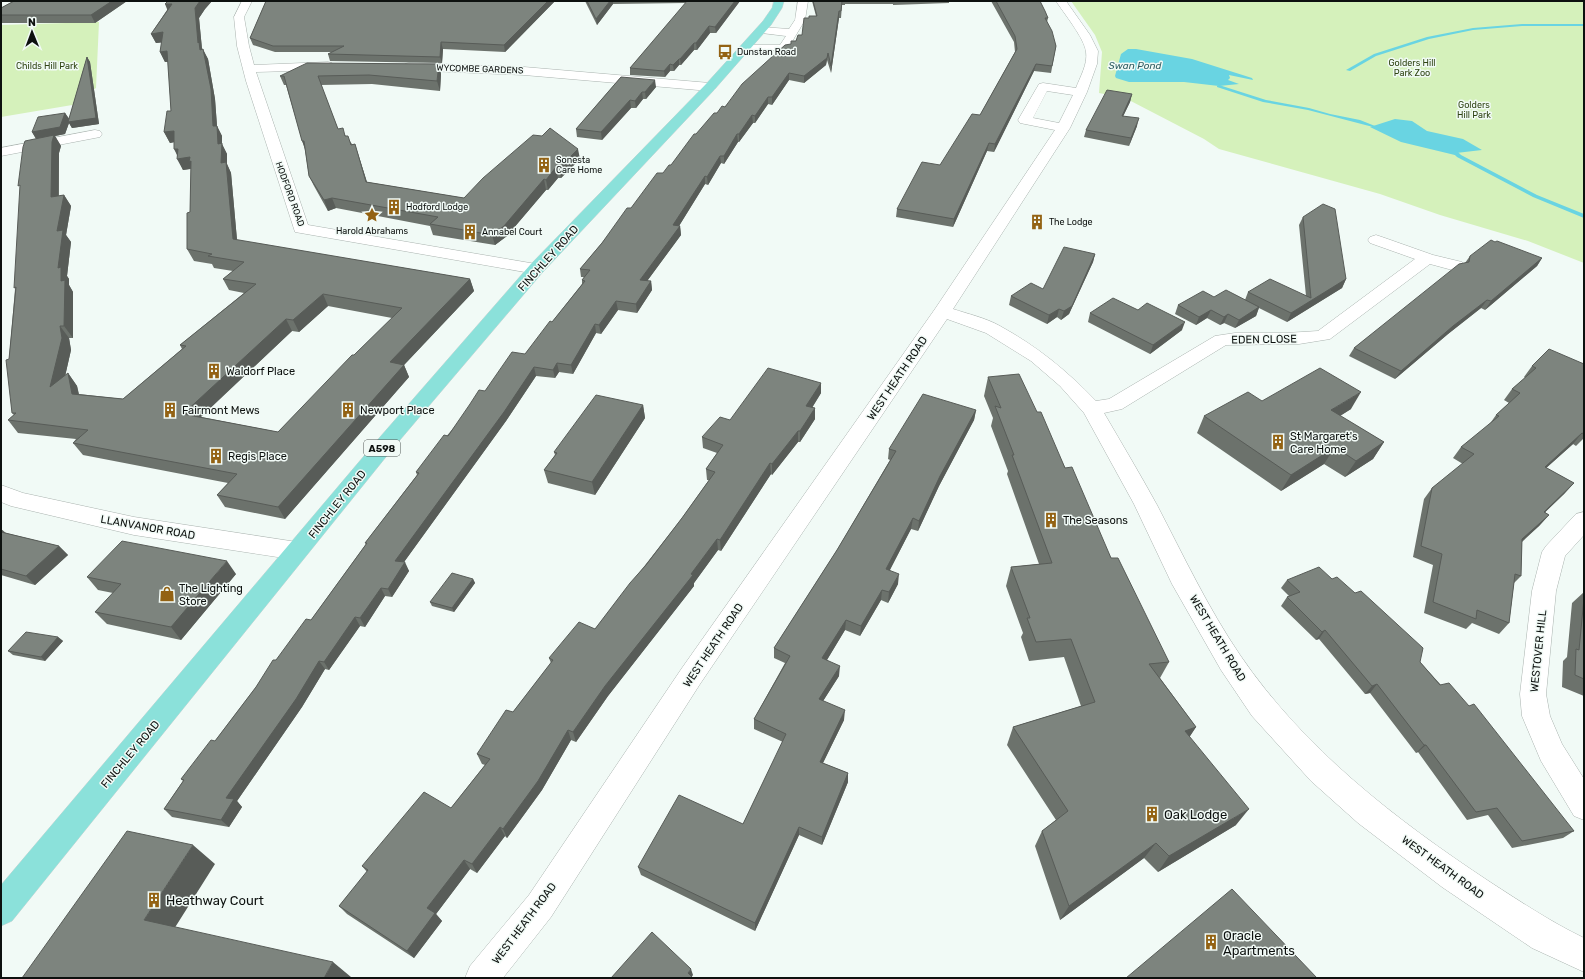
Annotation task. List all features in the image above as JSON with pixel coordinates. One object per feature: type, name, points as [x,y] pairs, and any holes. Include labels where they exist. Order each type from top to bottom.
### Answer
[{"type":"main road","name":"FINCHLEY ROAD","points":[[1,910],[387,442],[536,269],[710,87],[761,30],[774,14],[779,1]]},
{"type":"street","name":"HODFORD ROAD","points":[[247,1],[239,17],[243,46],[252,81],[301,229],[536,269]]},
{"type":"street","points":[[745,48],[783,48],[800,20],[803,1]]},
{"type":"street","name":"WEST HEATH ROAD","points":[[482,978],[540,906],[691,676],[943,311],[1063,128],[1081,92],[1091,64],[1092,51],[1084,35],[1061,1]]},
{"type":"street","points":[[761,30],[792,34]]},
{"type":"street","points":[[250,69],[338,66]]},
{"type":"street","name":"WYCOMBE GARDENS","points":[[399,67],[524,71],[710,87]]},
{"type":"street","points":[[1063,128],[1025,120],[1043,87],[1081,92]]},
{"type":"street","points":[[1,152],[95,134]]},
{"type":"street","points":[[1376,240],[1427,258],[1456,266]]},
{"type":"street","name":"EDEN CLOSE","points":[[1092,409],[1115,404],[1222,340],[1241,338],[1309,339],[1324,335],[1427,258]]},
{"type":"street","name":"WEST HEATH ROAD","points":[[943,311],[992,329],[1038,356],[1067,382],[1092,409],[1145,504],[1181,577],[1230,662],[1267,713],[1321,772],[1369,813],[1453,876],[1544,936],[1584,955]]},
{"type":"street","name":"LLANVANOR ROAD","points":[[1,493],[19,500],[134,526],[297,552]]},
{"type":"street","name":"WESTOVER HILL","points":[[1584,520],[1554,552],[1544,592],[1533,694],[1536,716],[1551,752],[1584,806]]},
{"type":"green space","name":"Golders Hill Park","points":[[1071,1],[1584,1],[1584,263],[1528,241],[1440,215],[1380,194],[1219,149],[1204,139],[1125,98],[1099,93],[1102,52],[1095,35]]},
{"type":"green space","name":"Childs Hill Park","points":[[99,22],[96,88],[83,97],[84,103],[1,117],[1,25]]},
{"type":"water","name":"Swan Pond","points":[[1128,49],[1136,49],[1192,59],[1252,78],[1253,80],[1229,75],[1230,78],[1228,80],[1239,84],[1219,86],[1184,82],[1129,82],[1116,78],[1115,76],[1121,54]]},
{"type":"water","points":[[1395,119],[1412,121],[1427,131],[1463,139],[1482,150],[1456,153],[1459,156],[1401,142],[1370,127]]},
{"type":"building","points":[[14,1],[112,1],[91,15],[1,15],[1,8]]},
{"type":"building","points":[[168,1],[200,1],[195,8],[198,43],[199,42],[200,50],[203,49],[211,89],[213,126],[217,126],[218,144],[222,143],[221,163],[226,162],[233,239],[470,279],[390,362],[404,365],[278,507],[217,495],[237,474],[73,443],[88,430],[8,420],[16,413],[12,413],[6,360],[9,359],[16,287],[14,288],[20,185],[18,186],[25,141],[54,135],[52,142],[51,197],[64,195],[57,231],[63,230],[58,268],[61,267],[61,281],[65,280],[64,326],[60,326],[62,338],[50,387],[68,373],[72,394],[123,399],[186,346],[180,345],[256,284],[223,279],[244,262],[208,256],[212,254],[187,249],[187,213],[190,212],[191,161],[189,162],[190,157],[177,159],[178,149],[174,149],[174,131],[164,132],[167,111],[171,111],[167,51],[160,52],[163,32],[151,34],[172,4],[165,4]],"holes":[[[323,294],[402,308],[354,355],[352,355],[278,432],[183,414],[286,319],[293,320]]]},
{"type":"building","points":[[266,1],[548,1],[504,45],[441,42],[440,57],[328,54],[344,46],[273,46],[250,38]]},
{"type":"building","points":[[587,1],[610,1],[596,19]]},
{"type":"building","points":[[687,1],[735,1],[715,27],[709,26],[696,43],[694,43],[680,59],[673,65],[670,64],[664,71],[630,68]]},
{"type":"building","points":[[813,1],[842,1],[841,11],[839,11],[831,66],[828,53],[827,58],[804,76],[789,73],[772,97],[768,97],[755,116],[752,115],[739,134],[737,134],[724,156],[720,156],[707,177],[705,176],[673,225],[680,226],[640,280],[651,281],[636,304],[616,301],[599,325],[595,324],[571,365],[557,363],[553,370],[534,367],[504,412],[395,561],[405,562],[388,589],[381,588],[360,618],[355,617],[324,662],[319,661],[296,699],[226,798],[234,799],[221,820],[164,809],[184,780],[181,779],[211,740],[215,741],[256,687],[273,660],[276,660],[306,619],[311,620],[367,543],[365,543],[419,473],[416,472],[444,435],[448,436],[479,390],[485,391],[512,352],[525,354],[550,321],[552,322],[585,281],[582,280],[590,270],[580,269],[602,243],[627,208],[631,208],[657,173],[663,173],[669,165],[671,165],[694,134],[696,134],[714,113],[717,113],[722,106],[725,107],[742,84],[785,45],[791,44],[791,41],[796,41],[798,35],[802,35],[804,18],[809,18],[809,16],[817,16]]},
{"type":"building","points":[[996,1],[1040,1],[1048,18],[1045,18],[1052,31],[1056,46],[1052,66],[1036,64],[995,144],[989,143],[954,219],[897,209],[922,162],[940,165],[972,114],[980,115],[1017,49],[1015,36]]},
{"type":"building","points":[[87,57],[96,118],[68,122]]},
{"type":"building","points":[[307,63],[439,64],[437,81],[369,75],[318,76],[338,129],[343,128],[345,136],[348,136],[351,145],[355,144],[366,182],[464,198],[483,178],[533,135],[542,136],[550,128],[578,149],[559,168],[556,167],[546,180],[544,179],[504,226],[492,235],[430,224],[438,217],[332,198],[324,200],[309,176],[304,141],[302,141],[284,76],[280,76]]},
{"type":"building","points":[[621,77],[655,80],[635,101],[630,100],[601,132],[576,129]]},
{"type":"building","points":[[1107,90],[1132,94],[1122,116],[1139,118],[1131,138],[1086,130]]},
{"type":"building","points":[[65,113],[60,127],[32,132],[38,117]]},
{"type":"building","points":[[1323,204],[1335,209],[1346,279],[1291,313],[1248,292],[1270,279],[1311,298],[1303,217]]},
{"type":"building","points":[[1491,240],[1542,258],[1491,301],[1487,300],[1453,326],[1401,371],[1354,348],[1459,264],[1469,262],[1470,256]]},
{"type":"building","points":[[1064,247],[1095,254],[1072,306],[1064,311],[1059,309],[1049,315],[1011,296],[1031,283],[1043,289]]},
{"type":"building","points":[[1226,290],[1259,307],[1239,320],[1228,314],[1224,317],[1211,310],[1199,317],[1178,305],[1203,291],[1214,297]]},
{"type":"building","points":[[1113,298],[1138,310],[1147,303],[1185,322],[1153,345],[1090,313]]},
{"type":"building","points":[[1549,349],[1584,364],[1584,434],[1582,433],[1545,467],[1574,483],[1544,512],[1549,515],[1522,539],[1521,576],[1515,574],[1509,623],[1477,610],[1476,619],[1433,602],[1442,554],[1421,546],[1432,488],[1474,454],[1461,447],[1499,416],[1496,415],[1520,393],[1512,389],[1536,368],[1532,366]]},
{"type":"building","points":[[768,368],[821,383],[806,406],[815,408],[800,431],[798,431],[772,464],[770,463],[720,540],[717,539],[691,574],[693,575],[605,686],[573,732],[568,730],[538,781],[503,829],[500,827],[472,864],[464,860],[427,908],[435,913],[407,951],[339,906],[368,870],[362,866],[424,792],[451,808],[490,759],[477,754],[506,710],[513,712],[553,660],[549,658],[579,622],[595,629],[682,518],[715,472],[706,469],[723,445],[702,437],[720,417],[730,420]]},
{"type":"building","name":"St Margaret's Care Home","points":[[1320,368],[1361,392],[1331,410],[1384,442],[1356,461],[1335,447],[1291,475],[1204,416],[1248,392],[1262,401]]},
{"type":"building","points":[[1019,374],[1037,412],[1041,412],[1065,468],[1072,467],[1111,558],[1118,558],[1169,662],[1149,664],[1196,727],[1185,731],[1249,809],[1169,856],[1156,843],[1069,906],[1042,831],[1068,811],[1013,727],[1095,702],[1071,639],[1036,642],[1027,618],[1030,618],[1011,567],[1052,563],[995,406],[1001,408],[988,377]]},
{"type":"building","points":[[923,394],[976,410],[940,476],[919,521],[913,518],[886,569],[899,574],[889,592],[882,590],[861,626],[846,620],[822,658],[840,666],[819,699],[845,710],[820,762],[848,773],[822,837],[799,827],[755,923],[638,867],[679,795],[743,824],[786,734],[754,719],[790,656],[774,648],[837,550],[896,451],[889,449]]},
{"type":"building","points":[[596,395],[643,405],[592,482],[544,470],[557,453],[554,452]]},
{"type":"building","points":[[1,532],[59,546],[26,576],[1,569]]},
{"type":"building","name":"The Lighting Store","points":[[122,541],[227,561],[171,627],[95,612],[121,584],[87,577]]},
{"type":"building","points":[[1319,567],[1332,579],[1337,577],[1355,593],[1361,591],[1423,648],[1420,662],[1440,685],[1449,683],[1469,706],[1474,704],[1574,831],[1522,841],[1497,808],[1476,812],[1426,745],[1424,745],[1377,684],[1372,686],[1325,630],[1322,632],[1287,597],[1300,592],[1287,580]]},
{"type":"building","points":[[452,573],[473,579],[452,608],[430,602]]},
{"type":"building","points":[[1584,598],[1584,679],[1575,675],[1576,649],[1579,650]]},
{"type":"building","points":[[26,632],[58,637],[41,657],[8,651]]},
{"type":"building","points":[[127,831],[193,845],[144,920],[333,962],[324,978],[22,978]]},
{"type":"building","name":"Oracle Apartments","points":[[1232,889],[1317,978],[1126,978]]},
{"type":"building","points":[[652,932],[691,969],[688,973],[693,978],[611,978]]},
{"type":"waterway","points":[[1348,70],[1375,55],[1428,38],[1473,29],[1522,25],[1584,25]]},
{"type":"waterway","points":[[1219,86],[1265,101],[1309,109],[1373,126]]},
{"type":"waterway","points":[[1456,153],[1459,156],[1535,196],[1584,216]]},
{"type":"place","name":"Dunstan Road","points":[[725,52]]},
{"type":"place","name":"Sonesta Care Home","points":[[544,165]]},
{"type":"place","name":"Hodford Lodge","points":[[394,207]]},
{"type":"place","name":"Harold Abrahams","points":[[372,215]]},
{"type":"place","name":"The Lodge","points":[[1037,222]]},
{"type":"place","name":"Annabel Court","points":[[470,232]]},
{"type":"place","name":"Waldorf Place","points":[[214,371]]},
{"type":"place","name":"Fairmont Mews","points":[[170,410]]},
{"type":"place","name":"Newport Place","points":[[348,410]]},
{"type":"place","name":"St Margaret's Care Home","points":[[1278,442]]},
{"type":"place","name":"Regis Place","points":[[216,456]]},
{"type":"place","name":"The Seasons","points":[[1051,520]]},
{"type":"place","name":"The Lighting Store","points":[[167,594]]},
{"type":"place","name":"Oak Lodge","points":[[1152,814]]},
{"type":"place","name":"Heathway Court","points":[[154,900]]},
{"type":"place","name":"Oracle Apartments","points":[[1211,942]]},
{"type":"park label","name":"Golders Hill Park Zoo","points":[[1412,68]]}]
